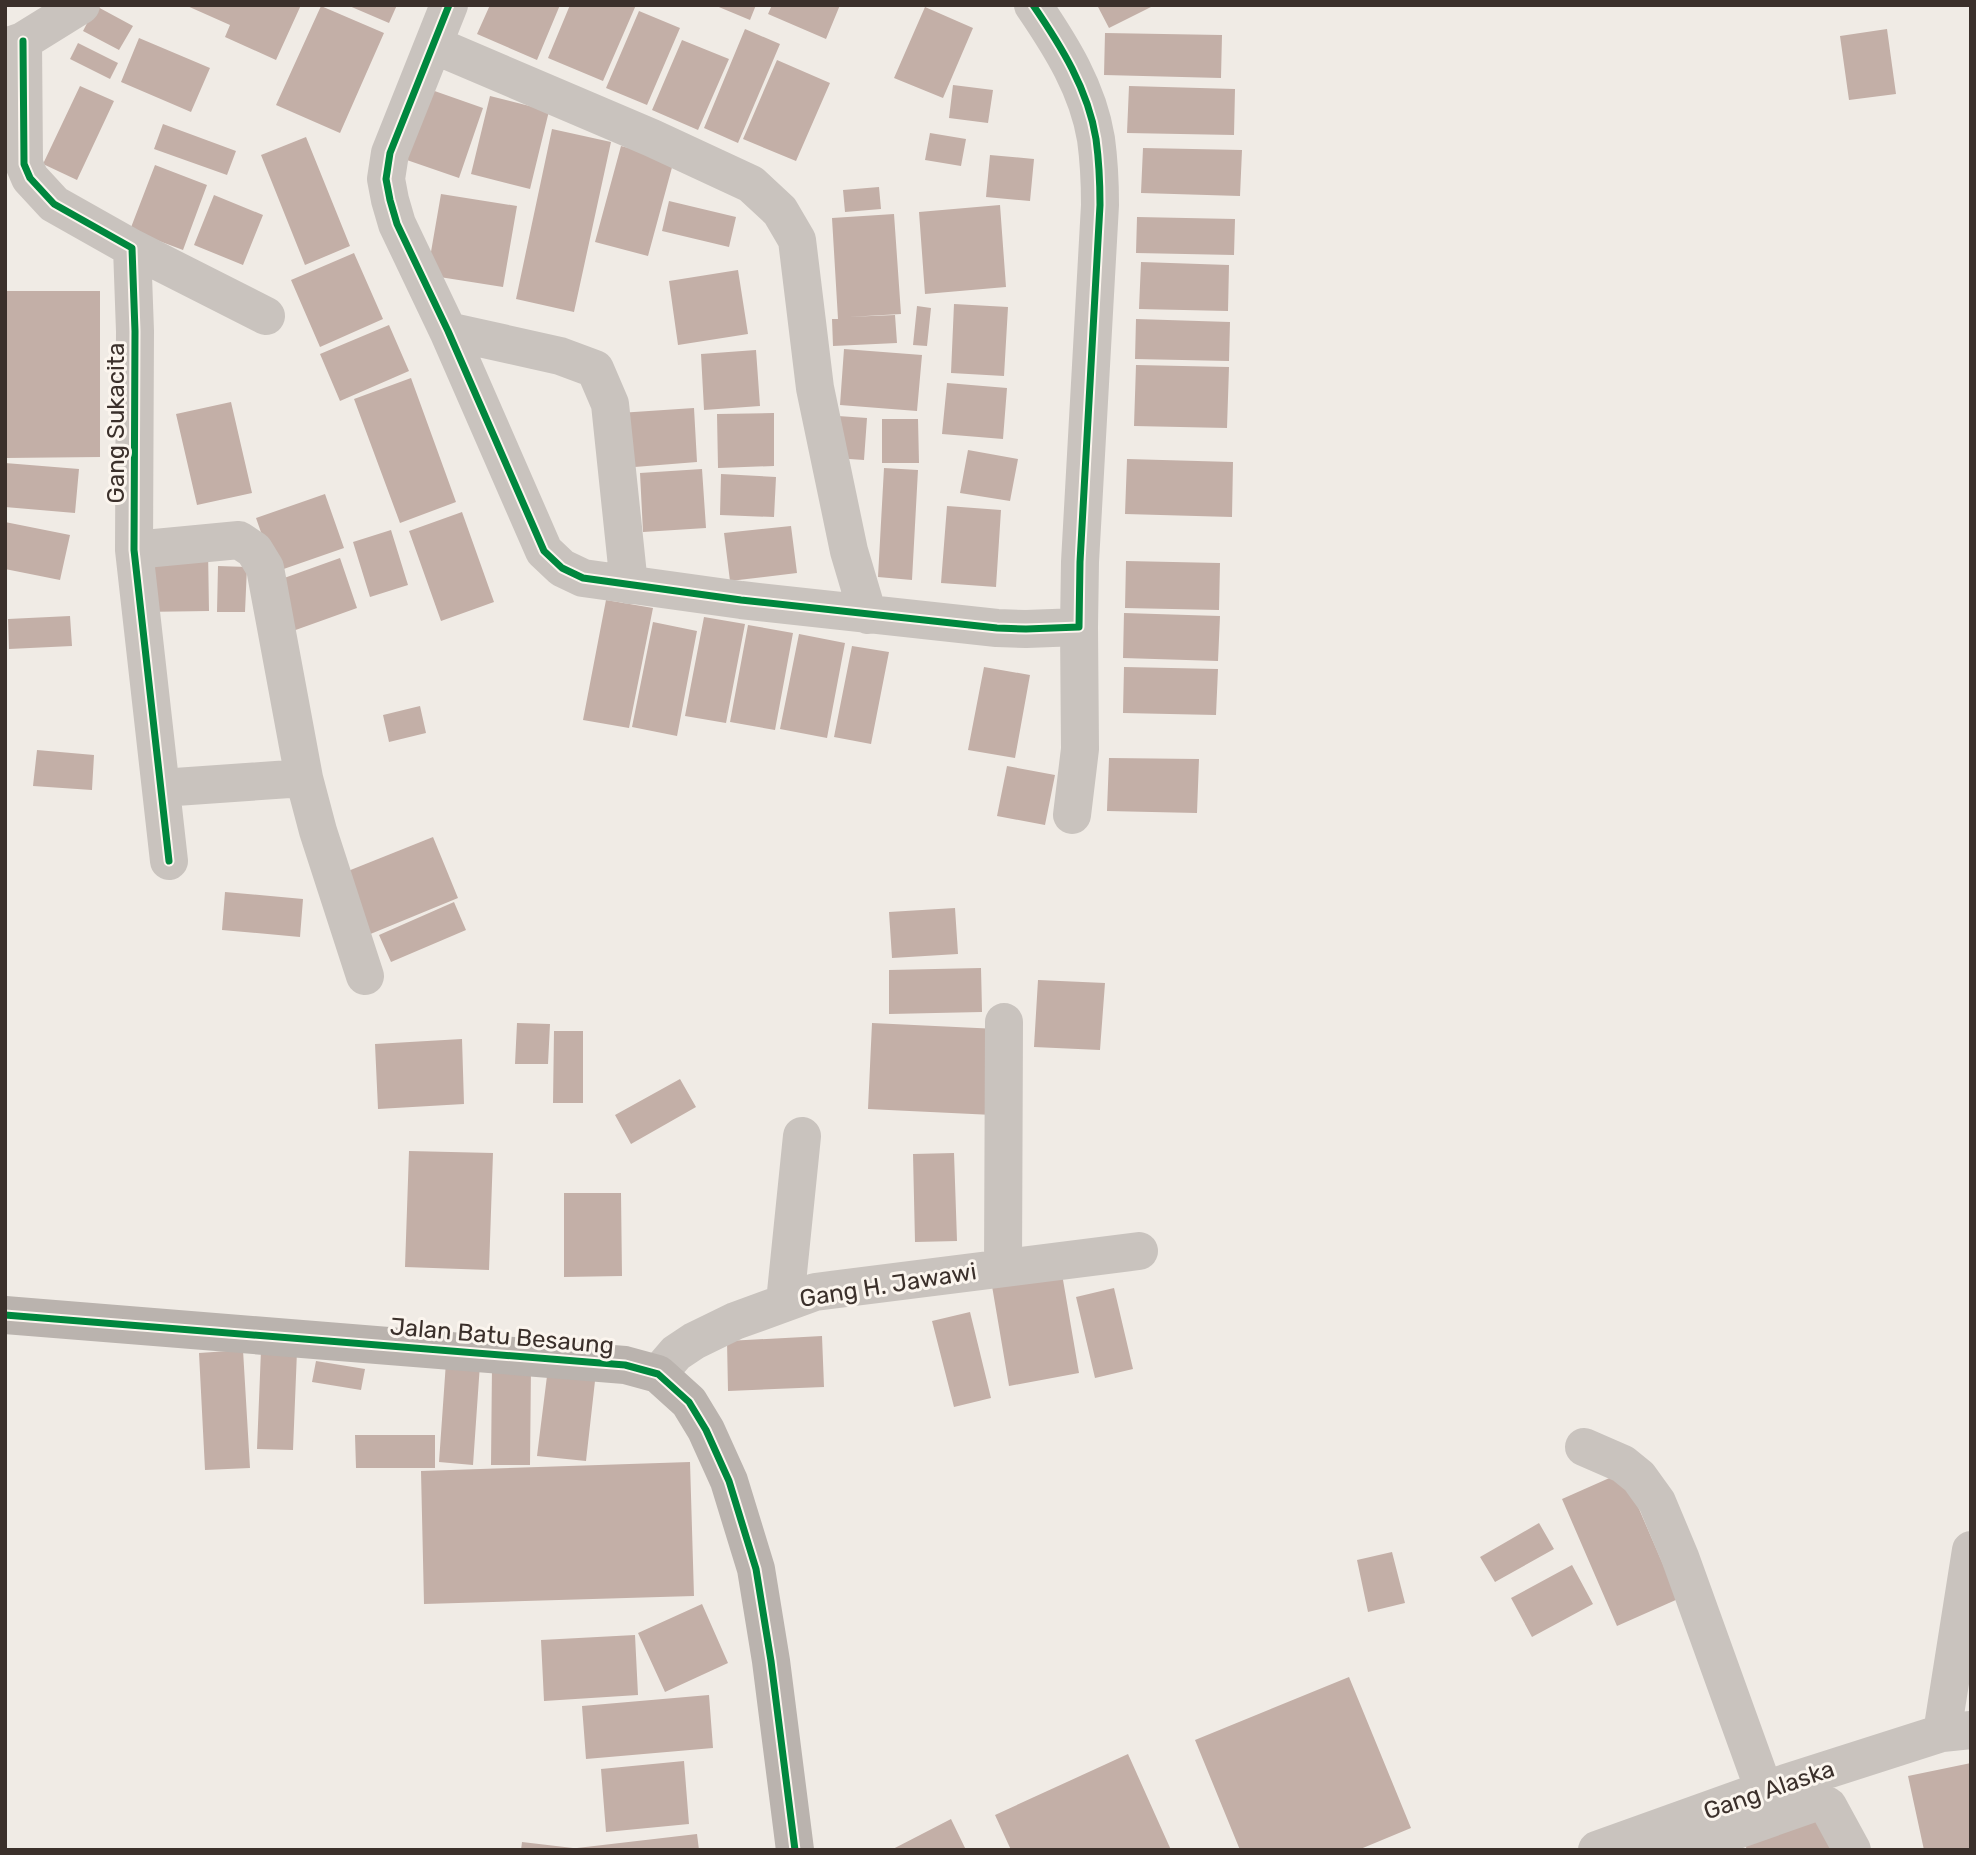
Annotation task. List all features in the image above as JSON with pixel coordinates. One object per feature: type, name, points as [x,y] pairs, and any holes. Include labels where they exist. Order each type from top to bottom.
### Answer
[{"type":"street","points":[[81,5],[14,44],[23,164],[30,178],[54,204],[132,248],[266,316]]},
{"type":"street","points":[[449,5],[390,153],[386,179],[397,224],[448,331],[544,551],[562,568],[583,578],[741,600],[996,628],[1079,627]]},
{"type":"street","points":[[1033,5],[1061,46],[1082,89],[1096,136],[1100,169],[1080,562],[1080,749],[1072,816]]},
{"type":"street","points":[[434,45],[751,184],[780,211],[797,240],[815,388],[849,551],[868,615]]},
{"type":"street","name":"Gang Sukacita","points":[[132,248],[135,331],[134,550],[169,861]]},
{"type":"street","points":[[448,331],[560,356],[595,369],[611,404],[629,584]]},
{"type":"street","points":[[134,550],[239,540],[254,550],[265,568],[304,778],[318,831],[365,976]]},
{"type":"street","points":[[161,788],[304,778]]},
{"type":"street","points":[[1003,1268],[1004,1022]]},
{"type":"street","points":[[785,1302],[802,1136]]},
{"type":"street","name":"Gang H. Jawawi","points":[[658,1374],[676,1353],[694,1341],[735,1321],[816,1292],[1139,1251]]},
{"type":"street","name":"Jalan Batu Besaung","points":[[5,1315],[625,1365],[658,1374],[689,1402],[706,1430],[729,1481],[756,1569],[771,1661],[795,1850]]},
{"type":"street","points":[[1584,1447],[1623,1464],[1639,1477],[1657,1502],[1680,1557],[1764,1790]]},
{"type":"street","points":[[1956,1732],[1971,1550]]},
{"type":"street","name":"Gang Alaska","points":[[1597,1850],[1764,1790],[1956,1732]]},
{"type":"street","points":[[1680,1850],[1819,1801],[1828,1806],[1852,1850]]},
{"type":"building","points":[[185,5],[301,5],[276,60],[225,37],[230,25]]},
{"type":"building","points":[[347,5],[397,5],[389,23]]},
{"type":"building","points":[[490,5],[560,5],[537,60],[477,34]]},
{"type":"building","points":[[570,5],[636,5],[603,81],[548,58]]},
{"type":"building","points":[[714,5],[756,5],[750,20]]},
{"type":"building","points":[[772,5],[840,5],[826,39],[768,14]]},
{"type":"building","points":[[1097,5],[1155,5],[1109,28]]},
{"type":"building","points":[[96,6],[133,26],[119,50],[83,31]]},
{"type":"building","points":[[321,6],[384,33],[340,133],[276,105]]},
{"type":"building","points":[[925,7],[973,28],[943,98],[894,78]]},
{"type":"building","points":[[639,11],[680,28],[647,105],[606,88]]},
{"type":"building","points":[[745,29],[780,44],[738,143],[704,128]]},
{"type":"building","points":[[1887,29],[1896,94],[1849,100],[1840,36]]},
{"type":"building","points":[[1105,33],[1222,35],[1221,78],[1104,75]]},
{"type":"building","points":[[139,38],[210,68],[191,112],[121,82]]},
{"type":"building","points":[[682,40],[729,59],[698,130],[652,110]]},
{"type":"building","points":[[78,43],[118,63],[110,79],[70,59]]},
{"type":"building","points":[[777,60],[830,83],[796,161],[743,139]]},
{"type":"building","points":[[953,85],[993,90],[988,123],[949,118]]},
{"type":"building","points":[[80,86],[114,101],[77,180],[43,164]]},
{"type":"building","points":[[1129,86],[1235,89],[1234,135],[1127,133]]},
{"type":"building","points":[[426,88],[483,108],[459,178],[401,158]]},
{"type":"building","points":[[490,96],[549,111],[530,189],[471,174]]},
{"type":"building","points":[[163,124],[236,151],[227,175],[154,149]]},
{"type":"building","points":[[552,129],[611,142],[574,312],[516,299]]},
{"type":"building","points":[[930,133],[966,139],[961,166],[925,160]]},
{"type":"building","points":[[306,137],[350,246],[305,265],[261,155]]},
{"type":"building","points":[[621,146],[674,160],[648,256],[595,242]]},
{"type":"building","points":[[1143,148],[1242,150],[1240,196],[1141,193]]},
{"type":"building","points":[[990,155],[1034,159],[1030,201],[986,197]]},
{"type":"building","points":[[155,165],[207,185],[183,250],[130,230]]},
{"type":"building","points":[[879,187],[881,209],[845,212],[843,190]]},
{"type":"building","points":[[441,194],[517,206],[503,287],[427,275]]},
{"type":"building","points":[[214,195],[263,215],[243,265],[194,245]]},
{"type":"building","points":[[669,201],[736,217],[729,247],[662,231]]},
{"type":"building","points":[[1000,205],[1006,287],[925,294],[919,212]]},
{"type":"building","points":[[894,214],[901,314],[848,317],[895,315],[897,343],[833,346],[832,319],[838,319],[832,218]]},
{"type":"building","points":[[1137,217],[1235,219],[1234,255],[1136,253]]},
{"type":"building","points":[[354,253],[383,319],[320,347],[291,280]]},
{"type":"building","points":[[1141,262],[1229,265],[1228,311],[1139,309]]},
{"type":"building","points":[[738,270],[748,334],[678,345],[669,281]]},
{"type":"building","points":[[5,291],[100,291],[100,457],[5,458]]},
{"type":"building","points":[[954,304],[1008,307],[1004,376],[951,373]]},
{"type":"building","points":[[917,306],[931,308],[927,346],[913,345]]},
{"type":"building","points":[[1136,319],[1230,322],[1229,361],[1135,359]]},
{"type":"building","points":[[389,325],[409,371],[340,401],[320,354]]},
{"type":"building","points":[[844,349],[922,355],[917,411],[840,405]]},
{"type":"building","points":[[756,350],[760,406],[704,410],[701,354]]},
{"type":"building","points":[[1136,365],[1229,367],[1227,428],[1134,426]]},
{"type":"building","points":[[411,378],[456,502],[400,523],[354,399]]},
{"type":"building","points":[[947,383],[1007,388],[1003,439],[942,434]]},
{"type":"building","points":[[231,402],[252,493],[197,505],[176,414]]},
{"type":"building","points":[[694,408],[697,462],[622,468],[619,413]]},
{"type":"building","points":[[774,413],[774,466],[718,468],[717,414]]},
{"type":"building","points":[[838,416],[867,418],[864,460],[835,458]]},
{"type":"building","points":[[882,419],[918,419],[919,463],[882,463]]},
{"type":"building","points":[[968,450],[1018,459],[1010,501],[960,493]]},
{"type":"building","points":[[1127,459],[1233,462],[1232,517],[1125,514]]},
{"type":"building","points":[[5,463],[79,469],[75,513],[5,507]]},
{"type":"building","points":[[884,468],[918,470],[912,580],[878,577]]},
{"type":"building","points":[[702,469],[706,528],[643,532],[640,473]]},
{"type":"building","points":[[721,474],[776,477],[774,517],[720,515]]},
{"type":"building","points":[[325,494],[344,548],[275,572],[256,518]]},
{"type":"building","points":[[947,506],[1001,510],[996,587],[941,583]]},
{"type":"building","points":[[462,512],[494,602],[441,621],[409,531]]},
{"type":"building","points":[[5,522],[70,535],[60,580],[5,569]]},
{"type":"building","points":[[791,526],[797,573],[730,581],[724,533]]},
{"type":"building","points":[[391,530],[408,585],[370,597],[353,542]]},
{"type":"building","points":[[208,549],[209,611],[141,612],[140,551]]},
{"type":"building","points":[[340,558],[357,608],[290,632],[273,582]]},
{"type":"building","points":[[1126,561],[1220,563],[1219,610],[1125,608]]},
{"type":"building","points":[[218,566],[247,567],[245,612],[217,612]]},
{"type":"building","points":[[606,600],[653,608],[629,728],[583,720]]},
{"type":"building","points":[[1124,613],[1220,616],[1218,661],[1123,658]]},
{"type":"building","points":[[70,616],[72,646],[9,649],[8,619]]},
{"type":"building","points":[[704,617],[745,624],[726,723],[685,716]]},
{"type":"building","points":[[653,622],[697,631],[677,736],[632,727]]},
{"type":"building","points":[[748,625],[793,633],[775,730],[730,722]]},
{"type":"building","points":[[799,634],[845,643],[827,738],[780,729]]},
{"type":"building","points":[[852,646],[889,652],[871,744],[834,737]]},
{"type":"building","points":[[984,667],[1030,675],[1015,758],[968,750]]},
{"type":"building","points":[[1124,667],[1218,669],[1216,715],[1123,713]]},
{"type":"building","points":[[420,706],[426,733],[389,742],[383,715]]},
{"type":"building","points":[[37,750],[94,755],[92,790],[33,786]]},
{"type":"building","points":[[1109,758],[1199,759],[1197,813],[1107,811]]},
{"type":"building","points":[[1007,766],[1055,775],[1045,825],[997,816]]},
{"type":"building","points":[[433,837],[458,898],[368,935],[343,873]]},
{"type":"building","points":[[225,892],[303,899],[300,937],[222,930]]},
{"type":"building","points":[[454,902],[466,930],[391,962],[379,935]]},
{"type":"building","points":[[955,908],[958,954],[892,958],[889,912]]},
{"type":"building","points":[[981,968],[982,1012],[889,1014],[889,970]]},
{"type":"building","points":[[1038,980],[1105,983],[1100,1050],[1034,1047]]},
{"type":"building","points":[[517,1023],[550,1024],[548,1064],[515,1064]]},
{"type":"building","points":[[872,1023],[998,1029],[993,1115],[868,1109]]},
{"type":"building","points":[[554,1031],[583,1031],[583,1103],[553,1103]]},
{"type":"building","points":[[462,1039],[464,1104],[378,1109],[375,1044]]},
{"type":"building","points":[[680,1079],[696,1107],[631,1144],[615,1115]]},
{"type":"building","points":[[409,1151],[493,1153],[489,1270],[405,1267]]},
{"type":"building","points":[[954,1153],[957,1241],[915,1242],[913,1154]]},
{"type":"building","points":[[564,1193],[621,1193],[622,1276],[564,1277]]},
{"type":"building","points":[[1062,1274],[1079,1373],[1009,1386],[992,1286]]},
{"type":"building","points":[[1114,1288],[1133,1369],[1095,1378],[1076,1297]]},
{"type":"building","points":[[970,1312],[991,1398],[954,1407],[932,1321]]},
{"type":"building","points":[[822,1336],[824,1387],[728,1391],[727,1341]]},
{"type":"building","points":[[243,1350],[250,1468],[205,1470],[199,1353]]},
{"type":"building","points":[[261,1350],[297,1351],[293,1450],[257,1449]]},
{"type":"building","points":[[316,1361],[365,1369],[361,1390],[312,1382]]},
{"type":"building","points":[[446,1362],[480,1364],[473,1465],[439,1462]]},
{"type":"building","points":[[492,1365],[531,1365],[530,1465],[491,1465]]},
{"type":"building","points":[[547,1376],[595,1381],[586,1461],[537,1456]]},
{"type":"building","points":[[355,1435],[435,1435],[435,1468],[356,1468]]},
{"type":"building","points":[[690,1462],[694,1596],[424,1604],[421,1471]]},
{"type":"building","points":[[1623,1472],[1678,1599],[1617,1626],[1562,1499]]},
{"type":"building","points":[[1539,1523],[1554,1549],[1495,1582],[1480,1557]]},
{"type":"building","points":[[1392,1552],[1405,1603],[1368,1612],[1357,1560]]},
{"type":"building","points":[[1572,1565],[1593,1604],[1532,1637],[1511,1598]]},
{"type":"building","points":[[702,1604],[728,1663],[665,1692],[638,1633]]},
{"type":"building","points":[[635,1635],[638,1695],[544,1701],[541,1640]]},
{"type":"building","points":[[1349,1677],[1411,1828],[1358,1850],[1240,1850],[1195,1740]]},
{"type":"building","points":[[709,1695],[713,1748],[586,1759],[582,1706]]},
{"type":"building","points":[[1128,1754],[1171,1850],[1011,1850],[995,1815]]},
{"type":"building","points":[[684,1761],[689,1824],[606,1832],[601,1769]]},
{"type":"building","points":[[1971,1763],[1971,1850],[1924,1850],[1908,1776]]},
{"type":"building","points":[[1818,1807],[1831,1850],[1747,1850],[1741,1832]]},
{"type":"building","points":[[951,1819],[966,1850],[891,1850]]},
{"type":"building","points":[[697,1834],[699,1850],[577,1850],[577,1848]]},
{"type":"building","points":[[522,1842],[573,1848],[573,1850],[521,1850]]},
{"type":"cycle path","points":[[449,5],[390,153],[386,179],[397,224],[448,331],[544,551],[562,568],[583,578],[741,600],[1026,629],[1079,627],[1080,562],[1100,205],[1096,139],[1087,103],[1063,52],[1033,5]]},
{"type":"cycle path","points":[[23,41],[24,164],[30,178],[54,204],[132,248],[135,331],[134,550],[169,861]]},
{"type":"cycle path","points":[[5,1315],[625,1365],[658,1374],[689,1402],[706,1430],[729,1481],[756,1569],[771,1661],[795,1850]]}]
